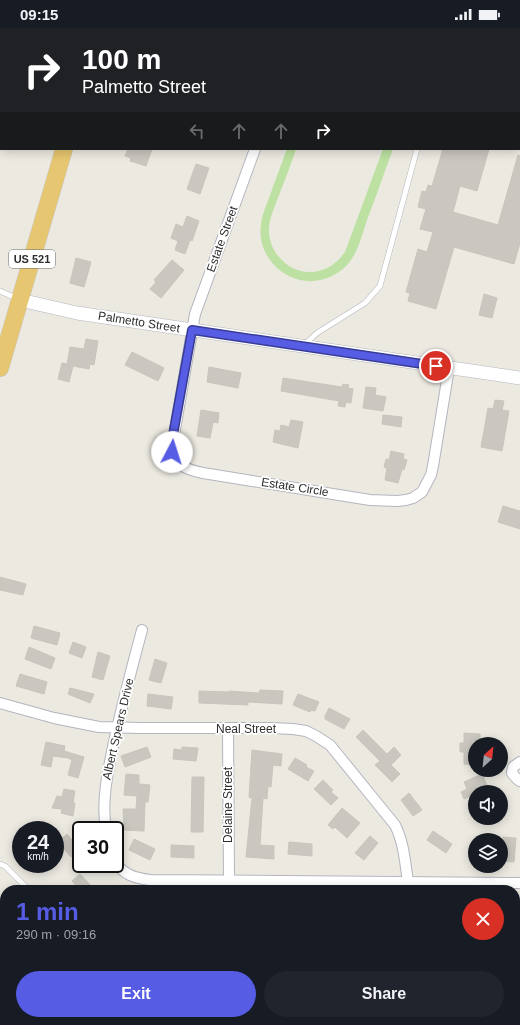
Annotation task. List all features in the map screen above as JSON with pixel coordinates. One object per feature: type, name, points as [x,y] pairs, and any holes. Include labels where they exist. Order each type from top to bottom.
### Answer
[{"type":"highway","name":"US 521","points":[[0,368],[3,349],[20,300],[64,150]]},
{"type":"street","name":"Estate Street","points":[[192,330],[195,314],[255,150]]},
{"type":"street","name":"Palmetto Street","points":[[20,300],[78,313],[520,378]]},
{"type":"street","name":"Estate Circle","points":[[192,330],[172,447],[172,452],[178,463],[183,467],[203,473],[370,500],[406,500],[413,498],[422,492],[430,475],[432,466],[449,368]]},
{"type":"street","name":"Albert Spears Drive","points":[[105,821],[106,784],[117,727],[142,630]]},
{"type":"street","name":"Neal Street","points":[[0,703],[71,722],[99,727],[293,729],[311,734],[330,745],[395,825],[401,838],[408,882]]},
{"type":"street","name":"Delaine Street","points":[[228,729],[229,881]]},
{"type":"street","points":[[520,762],[512,767],[512,773],[516,779],[520,781]]},
{"type":"street","points":[[124,872],[141,879],[150,880],[229,881],[267,885]]},
{"type":"street","points":[[309,885],[408,882],[520,883]]},
{"type":"lane","points":[[301,346],[317,333],[365,303],[380,286],[417,150]]},
{"type":"lane","points":[[0,291],[20,300]]},
{"type":"lane","points":[[0,864],[5,866],[24,885]]},
{"type":"green space","points":[[287,150],[296,150],[271,218],[269,228],[271,244],[278,256],[289,266],[295,269],[307,272],[324,270],[338,261],[345,252],[383,150],[393,150],[354,255],[343,269],[332,276],[313,281],[300,280],[283,272],[270,260],[265,252],[261,234],[262,217]]},
{"type":"building","points":[[128,150],[152,150],[146,166],[130,161],[131,158],[125,156]]},
{"type":"building","points":[[443,150],[489,150],[477,191],[460,186],[453,212],[498,225],[518,155],[520,156],[520,243],[514,264],[454,247],[436,309],[408,301],[410,293],[406,292],[418,249],[427,252],[433,232],[420,229],[426,209],[418,207],[422,191],[426,192],[428,185],[432,186]]},
{"type":"building","points":[[196,164],[209,168],[200,194],[187,189]]},
{"type":"building","points":[[187,216],[199,221],[192,241],[190,240],[185,254],[175,250],[178,241],[171,238],[176,224],[183,227]]},
{"type":"building","points":[[76,258],[91,262],[84,287],[70,283]]},
{"type":"building","points":[[172,260],[184,270],[161,298],[150,289],[156,282],[154,280]]},
{"type":"building","points":[[484,294],[497,298],[492,318],[479,315]]},
{"type":"building","points":[[86,339],[98,341],[94,365],[90,364],[89,369],[73,366],[69,382],[58,379],[62,363],[67,364],[70,347],[84,349]]},
{"type":"building","points":[[132,352],[164,368],[158,381],[125,365]]},
{"type":"building","points":[[209,367],[241,373],[238,388],[207,382]]},
{"type":"building","points":[[283,378],[342,387],[343,384],[349,385],[348,388],[353,389],[351,403],[346,402],[345,407],[338,406],[339,401],[281,391]]},
{"type":"building","points":[[366,387],[376,388],[375,395],[386,397],[383,411],[363,408]]},
{"type":"building","points":[[495,400],[504,401],[502,410],[509,411],[502,451],[481,447],[488,408],[493,409]]},
{"type":"building","points":[[201,410],[219,413],[218,423],[213,422],[210,438],[197,436]]},
{"type":"building","points":[[383,415],[402,417],[401,427],[382,424]]},
{"type":"building","points":[[291,420],[303,422],[298,448],[273,442],[275,430],[280,431],[281,425],[289,427]]},
{"type":"building","points":[[391,451],[404,454],[403,459],[407,460],[404,470],[402,469],[398,483],[385,480],[387,468],[384,467],[386,459],[389,460]]},
{"type":"building","points":[[503,506],[520,511],[520,529],[498,522]]},
{"type":"building","points":[[0,577],[26,584],[23,595],[0,590]]},
{"type":"building","points":[[34,626],[60,633],[57,645],[31,638]]},
{"type":"building","points":[[73,642],[86,647],[82,658],[69,653]]},
{"type":"building","points":[[29,647],[55,658],[51,669],[25,659]]},
{"type":"building","points":[[98,652],[110,656],[103,680],[92,677]]},
{"type":"building","points":[[155,659],[167,663],[161,683],[149,680]]},
{"type":"building","points":[[20,674],[47,682],[44,694],[16,686]]},
{"type":"building","points":[[70,688],[94,694],[90,703],[68,694]]},
{"type":"building","points":[[260,690],[283,691],[282,704],[248,702],[248,705],[199,703],[199,691],[259,693]]},
{"type":"building","points":[[148,694],[173,697],[171,709],[147,706]]},
{"type":"building","points":[[298,694],[319,702],[315,711],[311,710],[310,712],[293,705]]},
{"type":"building","points":[[329,708],[350,719],[344,729],[325,719]]},
{"type":"building","points":[[363,730],[387,754],[394,747],[401,755],[391,765],[400,774],[392,782],[375,765],[380,761],[356,737]]},
{"type":"building","points":[[464,733],[480,734],[480,737],[468,737],[468,764],[464,764],[464,752],[460,752],[460,743],[464,743]]},
{"type":"building","points":[[46,742],[65,746],[64,751],[84,757],[78,778],[68,775],[72,760],[68,758],[53,756],[51,767],[41,765]]},
{"type":"building","points":[[147,747],[151,757],[125,767],[121,756]]},
{"type":"building","points":[[182,747],[198,748],[196,761],[173,759],[174,749],[182,750]]},
{"type":"building","points":[[252,750],[282,754],[281,766],[273,765],[271,787],[268,786],[267,799],[263,798],[260,845],[274,846],[274,859],[246,857],[252,798],[249,797]]},
{"type":"building","points":[[295,758],[307,765],[306,767],[314,771],[308,781],[288,769]]},
{"type":"building","points":[[126,774],[139,775],[139,784],[150,785],[148,802],[145,802],[144,831],[124,830],[123,809],[136,809],[137,796],[124,795]]},
{"type":"building","points":[[192,777],[204,777],[203,832],[191,832]]},
{"type":"building","points":[[475,777],[483,777],[487,785],[468,785],[468,797],[464,799],[461,792],[467,789],[464,782]]},
{"type":"building","points":[[323,780],[333,790],[331,792],[338,798],[331,805],[314,789]]},
{"type":"building","points":[[64,789],[75,791],[73,816],[61,813],[62,809],[52,808],[57,796],[62,797]]},
{"type":"building","points":[[409,793],[422,810],[413,816],[401,800]]},
{"type":"building","points":[[342,808],[360,823],[347,838],[335,827],[333,829],[328,825]]},
{"type":"building","points":[[433,831],[452,844],[446,853],[427,840]]},
{"type":"building","points":[[67,834],[72,840],[71,857],[64,849],[64,837]]},
{"type":"building","points":[[370,836],[378,843],[364,860],[355,853]]},
{"type":"building","points":[[508,837],[516,838],[514,862],[508,862]]},
{"type":"building","points":[[134,839],[155,849],[150,860],[129,850]]},
{"type":"building","points":[[289,842],[312,844],[312,856],[288,854]]},
{"type":"building","points":[[171,845],[194,846],[194,858],[171,857]]},
{"type":"building","points":[[80,874],[90,885],[76,885],[72,881]]},
{"type":"route","points":[[172,452],[173,435],[192,330],[436,366]]}]
